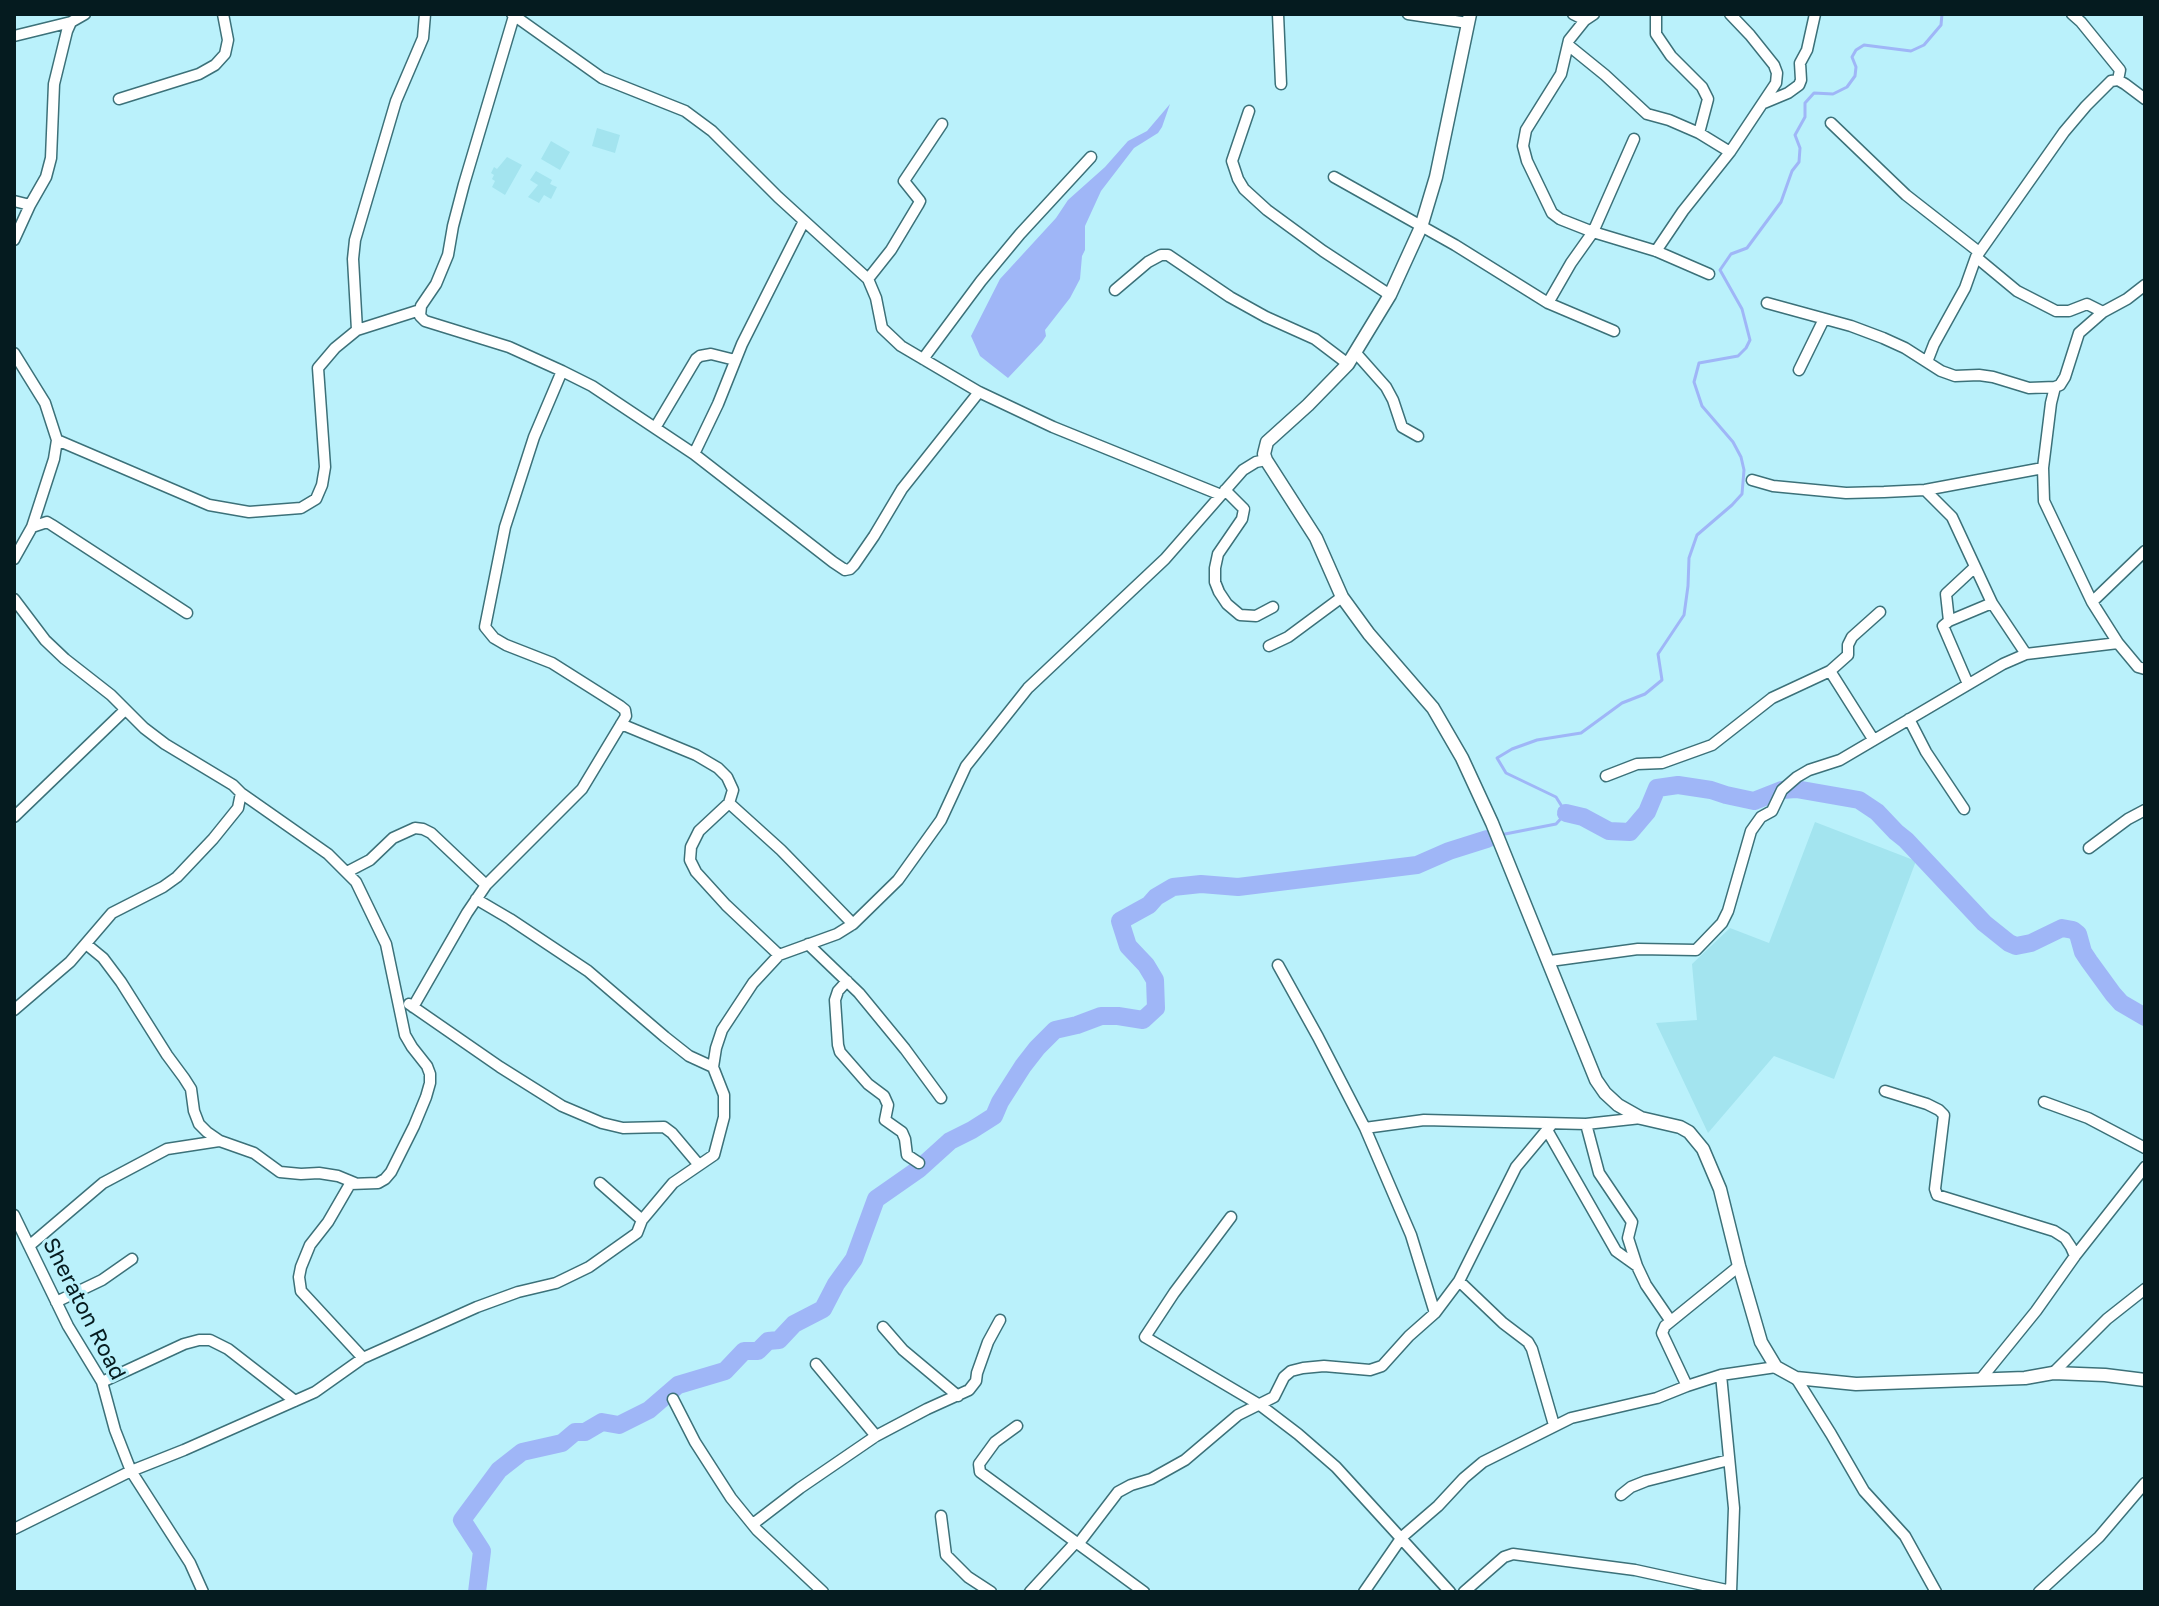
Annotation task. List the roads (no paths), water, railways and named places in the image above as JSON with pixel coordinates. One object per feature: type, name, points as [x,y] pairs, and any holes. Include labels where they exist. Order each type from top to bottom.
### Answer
[{"type":"street","points":[[14,36],[71,22],[85,14]]},
{"type":"street","points":[[119,99],[199,74],[215,65],[225,54],[228,40],[223,14]]},
{"type":"street","points":[[357,330],[353,286],[355,240],[396,101],[423,38],[425,14]]},
{"type":"street","points":[[1278,14],[1281,84]]},
{"type":"street","points":[[1408,14],[1469,18],[1436,177],[1421,227],[1390,295],[1352,358],[1308,405],[1267,442],[1264,454],[1316,538],[1342,597],[1369,634],[1433,708],[1462,758],[1550,961],[1596,1080],[1618,1105],[1641,1118],[1680,1127],[1689,1132],[1703,1149],[1720,1189],[1761,1342],[1776,1367],[1796,1378],[1856,1384],[2025,1378],[2053,1373],[2145,1380]]},
{"type":"street","points":[[1573,14],[1589,17]]},
{"type":"street","points":[[1656,14],[1656,34],[1671,56],[1702,87],[1708,99],[1699,133]]},
{"type":"street","points":[[1656,251],[1730,152],[1776,83],[1774,65],[1730,14]]},
{"type":"street","points":[[1764,103],[1799,85],[1800,63],[1807,50],[1815,14]]},
{"type":"street","points":[[2072,14],[2120,70],[2118,80]]},
{"type":"street","points":[[979,392],[902,489],[850,569],[845,570],[694,454],[592,386],[509,347],[425,321],[420,316],[420,310],[436,284],[448,255],[467,174],[513,15],[602,78],[699,120],[868,279],[876,298],[882,328],[901,346],[979,392],[1053,427],[1223,493],[1244,509],[1242,519],[1218,554],[1215,582],[1227,604],[1240,615],[1256,616],[1273,607]]},
{"type":"street","points":[[1589,17],[1569,40],[1561,74],[1526,130],[1523,146],[1527,161],[1552,213],[1560,219],[1656,251],[1709,274]]},
{"type":"street","points":[[14,240],[46,177],[51,158],[54,84],[71,22]]},
{"type":"street","points":[[1568,45],[1647,114],[1699,133],[1730,152]]},
{"type":"street","points":[[1927,362],[1965,288],[1977,255],[2064,132],[2111,81],[2118,80],[2145,99]]},
{"type":"street","points":[[1249,111],[1232,161],[1244,189],[1323,251],[1390,295]]},
{"type":"street","points":[[1831,123],[1906,195],[2017,291],[2056,311],[2069,311],[2087,304],[2103,312]]},
{"type":"street","points":[[868,279],[891,250],[920,201],[907,186],[905,177],[942,124]]},
{"type":"street","points":[[1548,303],[1593,232],[1634,139]]},
{"type":"street","points":[[923,359],[991,269],[1091,157]]},
{"type":"street","points":[[1334,177],[1548,303],[1614,331]]},
{"type":"street","points":[[14,201],[30,205]]},
{"type":"street","points":[[694,454],[760,306],[804,221]]},
{"type":"street","points":[[1115,290],[1148,262],[1168,255],[1230,297],[1352,358],[1386,387],[1402,427],[1418,436]]},
{"type":"street","points":[[1767,303],[1883,338],[1955,376],[1993,377],[2029,388],[2055,387],[2065,377],[2079,333],[2103,312],[2145,285]]},
{"type":"street","points":[[57,440],[209,505],[249,512],[301,508],[316,499],[325,467],[318,368],[335,348],[357,330],[420,310]]},
{"type":"street","points":[[1799,370],[1824,319]]},
{"type":"street","points":[[14,353],[45,403],[57,440],[32,527],[14,559]]},
{"type":"street","points":[[655,428],[696,359],[711,354],[735,360]]},
{"type":"street","points":[[413,1007],[486,885],[582,789],[626,716],[620,706],[552,663],[506,645],[494,638],[485,627],[505,527],[534,437],[562,371]]},
{"type":"street","points":[[2055,387],[2043,468],[2044,501],[2092,602],[2118,643],[2138,667],[2145,669]]},
{"type":"street","points":[[14,1529],[131,1471],[315,1392],[363,1358],[477,1307],[518,1292],[556,1283],[589,1267],[637,1233],[642,1220],[673,1183],[714,1155],[724,1117],[724,1095],[713,1067],[716,1048],[722,1030],[753,983],[779,955],[837,934],[853,924],[898,880],[941,820],[966,766],[1028,688],[1165,559],[1243,470],[1266,460]]},
{"type":"street","points":[[1752,480],[1773,486],[1846,493],[1925,490],[2043,468]]},
{"type":"street","points":[[1925,490],[1952,517],[1992,603],[2026,654]]},
{"type":"street","points":[[32,527],[42,523],[52,525],[187,613]]},
{"type":"street","points":[[2092,602],[2145,551]]},
{"type":"street","points":[[1949,621],[1946,594],[1975,567]]},
{"type":"street","points":[[1269,646],[1288,637],[1342,597]]},
{"type":"street","points":[[14,599],[45,640],[111,695],[144,728],[233,785],[318,846],[347,872],[363,894],[386,944],[405,1035],[427,1066],[430,1083],[414,1126],[391,1172],[378,1183],[355,1183],[319,1173],[280,1172],[254,1153],[220,1141],[207,1132],[199,1124],[191,1089],[184,1078],[121,982],[103,958],[86,944]]},
{"type":"street","points":[[1968,684],[1943,628],[1949,621],[1992,603]]},
{"type":"street","points":[[1606,776],[1637,764],[1662,763],[1712,745],[1772,698],[1830,671],[1848,655],[1852,637],[1880,612]]},
{"type":"street","points":[[1550,961],[1638,949],[1696,950],[1722,923],[1728,911],[1751,831],[1761,817],[1772,811],[1782,790],[1797,777],[1840,760],[2003,664],[2026,654],[2118,643]]},
{"type":"street","points":[[1830,671],[1873,739]]},
{"type":"street","points":[[14,817],[125,710]]},
{"type":"street","points":[[1909,719],[1926,752],[1964,809]]},
{"type":"street","points":[[621,724],[696,755],[727,777],[733,790],[729,803],[699,831],[691,847],[690,860],[696,872],[726,905],[779,955]]},
{"type":"street","points":[[14,1010],[70,962],[112,913],[177,877],[238,808],[241,793]]},
{"type":"street","points":[[729,803],[781,850],[853,924]]},
{"type":"street","points":[[2089,848],[2145,810]]},
{"type":"street","points":[[347,872],[370,860],[393,838],[415,828],[431,833],[486,885]]},
{"type":"street","points":[[476,899],[588,971],[689,1056],[713,1067]]},
{"type":"street","points":[[808,944],[859,993],[941,1098]]},
{"type":"street","points":[[1278,965],[1365,1128],[1411,1235],[1435,1313]]},
{"type":"street","points":[[847,981],[835,1000],[840,1052],[868,1084],[884,1096],[888,1105],[885,1120],[902,1132],[907,1155],[919,1163]]},
{"type":"street","points":[[399,997],[528,1086],[577,1114],[623,1128],[664,1127],[699,1165]]},
{"type":"street","points":[[1885,1091],[1927,1104],[1944,1115],[1935,1189],[1937,1195],[2054,1231],[2065,1238],[2075,1256]]},
{"type":"street","points":[[2044,1102],[2088,1118],[2145,1148]]},
{"type":"street","points":[[1365,1128],[1424,1120],[1550,1127],[1641,1118]]},
{"type":"street","points":[[1586,1124],[1599,1173],[1632,1222],[1628,1238],[1637,1266],[1670,1320]]},
{"type":"street","points":[[1550,1127],[1611,1244],[1637,1266]]},
{"type":"street","points":[[1030,1592],[1118,1492],[1151,1479],[1185,1460],[1238,1415],[1274,1397],[1284,1377],[1291,1371],[1335,1366],[1377,1368],[1435,1313],[1459,1281],[1516,1167],[1550,1127]]},
{"type":"street","points":[[29,1246],[103,1183],[167,1149],[220,1141]]},
{"type":"street","points":[[1980,1380],[2145,1167]]},
{"type":"street","points":[[355,1183],[348,1187],[328,1222],[310,1245],[299,1277],[301,1291],[363,1358]]},
{"type":"street","points":[[600,1183],[642,1220]]},
{"type":"street","name":"Sheraton Road","points":[[14,1215],[56,1302],[102,1382],[115,1430],[131,1471],[190,1563],[203,1592]]},
{"type":"street","points":[[1231,1217],[1145,1337],[1260,1405],[1336,1467],[1450,1592]]},
{"type":"street","points":[[56,1302],[102,1280],[132,1259]]},
{"type":"street","points":[[1687,1386],[1662,1333],[1665,1326],[1739,1266]]},
{"type":"street","points":[[1459,1281],[1528,1342],[1554,1425]]},
{"type":"street","points":[[2053,1373],[2107,1319],[2145,1289]]},
{"type":"street","points":[[753,1524],[876,1436],[969,1390],[976,1381],[988,1342],[1000,1320]]},
{"type":"street","points":[[883,1327],[903,1350],[958,1396]]},
{"type":"street","points":[[102,1382],[184,1344],[210,1340],[228,1349],[295,1401]]},
{"type":"street","points":[[816,1364],[876,1436]]},
{"type":"street","points":[[1364,1592],[1402,1537],[1483,1462],[1571,1418],[1657,1398],[1721,1375],[1776,1367]]},
{"type":"street","points":[[1464,1592],[1504,1557],[1513,1554],[1635,1570],[1731,1591],[1734,1508],[1721,1375]]},
{"type":"street","points":[[1796,1378],[1864,1491],[1905,1536],[1936,1592]]},
{"type":"street","points":[[673,1399],[695,1442],[731,1498],[753,1524],[823,1592]]},
{"type":"street","points":[[1017,1426],[995,1442],[978,1469],[1144,1592]]},
{"type":"street","points":[[1621,1495],[1646,1481],[1729,1460]]},
{"type":"street","points":[[2039,1592],[2099,1537],[2145,1483]]},
{"type":"street","points":[[941,1516],[946,1555],[968,1577],[991,1592]]},
{"type":"waterway","points":[[1500,835],[1556,824],[1566,813],[1556,797],[1506,773],[1497,758],[1537,740],[1581,733],[1622,703],[1645,694],[1662,680],[1658,654],[1684,615],[1689,558],[1697,535],[1742,494],[1744,470],[1741,457],[1733,442],[1702,406],[1694,382],[1699,363],[1738,356],[1750,340],[1742,309],[1720,270],[1731,254],[1747,248],[1781,202],[1792,171],[1799,162],[1800,148],[1795,135],[1805,117],[1805,103],[1814,93],[1833,94],[1847,87],[1855,76],[1852,57],[1856,50],[1864,45],[1911,51],[1924,45],[1941,25],[1942,14]]},
{"type":"waterway","points":[[1566,813],[1583,817],[1609,831],[1630,832],[1647,812],[1657,788],[1678,785],[1754,801],[1782,790],[1796,789],[1859,800],[1877,812],[1984,923],[2009,943],[2016,946],[2031,943],[2062,928],[2073,930],[2078,934],[2083,952],[2113,994],[2121,1003],[2145,1017]]},
{"type":"waterway","points":[[477,1592],[482,1551],[462,1520],[499,1470],[522,1452],[562,1443],[575,1432],[585,1432],[602,1422],[619,1425],[649,1410],[678,1385],[725,1371],[744,1351],[758,1351],[768,1341],[779,1340],[794,1324],[823,1309],[854,1259],[876,1199],[919,1169],[950,1141],[994,1116],[1023,1066],[1055,1030],[1101,1016],[1143,1020],[1156,1008],[1155,980],[1128,946],[1120,921],[1173,887],[1201,884],[1238,887],[1417,865],[1487,839]]}]
